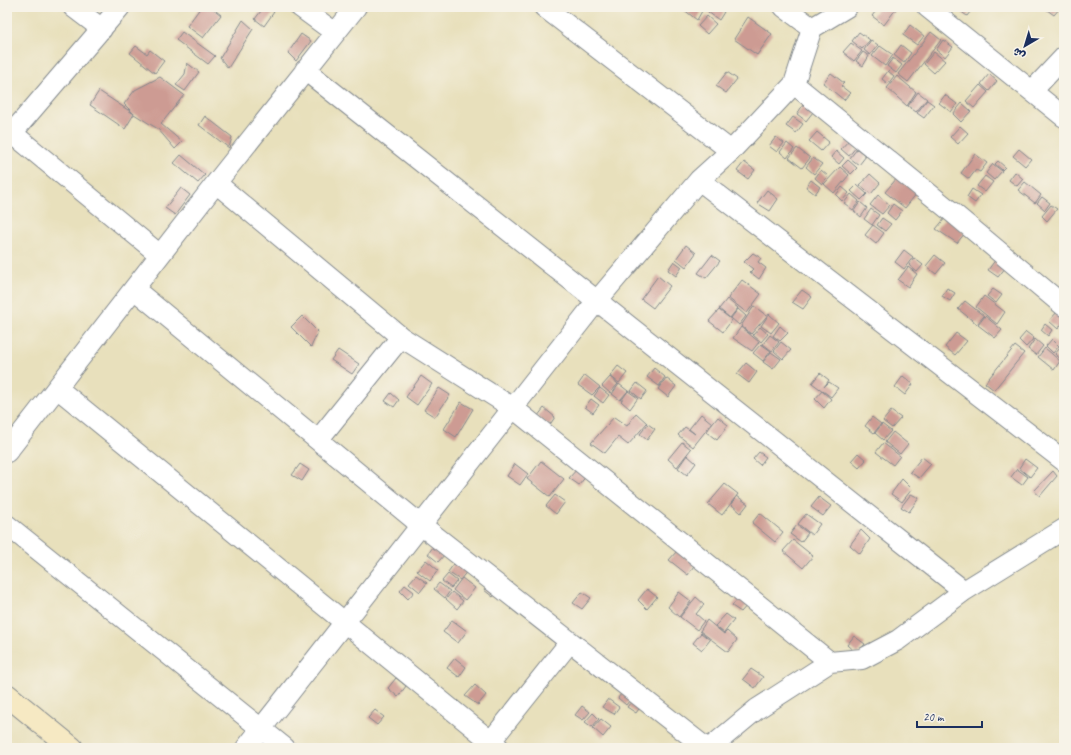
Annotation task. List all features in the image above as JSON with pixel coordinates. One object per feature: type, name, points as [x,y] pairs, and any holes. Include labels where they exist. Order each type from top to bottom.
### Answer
[{"type":"street","points":[[73,7],[102,29]]},
{"type":"street","points":[[120,7],[9,136],[160,254]]},
{"type":"street","points":[[300,7],[334,32]]},
{"type":"street","points":[[7,452],[334,32],[356,7]]},
{"type":"street","points":[[544,7],[731,151]]},
{"type":"street","points":[[784,7],[812,28]]},
{"type":"street","points":[[246,748],[343,622],[421,526],[596,302],[699,180],[731,151],[794,84],[812,28],[847,7]]},
{"type":"street","points":[[927,7],[1033,90],[1064,117]]},
{"type":"street","points":[[1033,90],[1064,57]]},
{"type":"street","points":[[305,70],[596,302],[964,591]]},
{"type":"street","points":[[794,84],[953,212],[1064,306]]},
{"type":"street","points":[[699,180],[1064,460]]},
{"type":"street","points":[[216,183],[401,337],[513,408],[830,662]]},
{"type":"street","points":[[134,289],[421,526],[706,748]]},
{"type":"street","points":[[318,440],[401,337]]},
{"type":"street","points":[[56,388],[495,745],[570,642]]},
{"type":"street","points":[[7,525],[285,748]]},
{"type":"street","points":[[710,748],[756,709],[830,662],[862,659],[898,640],[964,591],[1064,529]]},
{"type":"street","points":[[7,695],[72,748]]},
{"type":"building","points":[[201,7],[211,7],[221,15],[203,38],[187,26]]},
{"type":"building","points":[[264,7],[267,7],[274,12],[264,26],[255,19]]},
{"type":"building","points":[[684,7],[697,7],[702,11],[697,20],[683,9]]},
{"type":"building","points":[[713,7],[717,7],[724,12],[719,20],[708,12]]},
{"type":"building","points":[[879,7],[894,7],[896,9],[884,25],[872,16]]},
{"type":"building","points":[[955,7],[974,7],[967,16]]},
{"type":"building","points":[[1043,7],[1061,7],[1054,15]]},
{"type":"building","points":[[707,16],[716,24],[707,34],[698,26]]},
{"type":"building","points":[[748,17],[772,34],[757,55],[734,39]]},
{"type":"building","points":[[243,20],[253,29],[228,68],[220,58]]},
{"type":"building","points":[[910,25],[924,36],[917,45],[903,35]]},
{"type":"building","points":[[182,32],[215,56],[208,64],[176,40]]},
{"type":"building","points":[[859,32],[870,40],[862,49],[852,41]]},
{"type":"building","points":[[931,32],[941,40],[908,82],[898,74]]},
{"type":"building","points":[[301,34],[311,41],[296,61],[288,53]]},
{"type":"building","points":[[871,40],[878,45],[870,55],[864,50]]},
{"type":"building","points":[[943,40],[953,47],[945,57],[936,50]]},
{"type":"building","points":[[851,43],[862,51],[854,61],[843,52]]},
{"type":"building","points":[[901,45],[911,53],[904,63],[894,55]]},
{"type":"building","points":[[136,46],[147,54],[150,50],[164,61],[155,73],[130,53]]},
{"type":"building","points":[[880,46],[893,55],[885,66],[872,56]]},
{"type":"building","points":[[863,52],[869,56],[863,66],[856,61]]},
{"type":"building","points":[[934,52],[945,61],[934,73],[924,64]]},
{"type":"building","points":[[893,58],[902,65],[896,73],[887,66]]},
{"type":"building","points":[[187,63],[199,72],[185,91],[176,85],[185,74]]},
{"type":"building","points":[[888,71],[894,76],[888,84],[882,79]]},
{"type":"building","points":[[727,72],[737,79],[726,93],[716,86]]},
{"type":"building","points":[[831,73],[844,83],[841,86],[850,93],[844,100],[823,83]]},
{"type":"building","points":[[989,74],[997,81],[989,91],[981,84]]},
{"type":"building","points":[[897,76],[916,92],[907,106],[887,88]]},
{"type":"building","points":[[160,77],[184,95],[161,124],[182,142],[175,149],[158,129],[134,114],[124,104],[135,90]]},
{"type":"building","points":[[980,85],[988,92],[974,108],[966,101]]},
{"type":"building","points":[[99,91],[134,114],[125,129],[90,105]]},
{"type":"building","points":[[918,92],[927,99],[916,112],[908,106]]},
{"type":"building","points":[[945,95],[957,104],[951,112],[939,103]]},
{"type":"building","points":[[927,100],[934,105],[924,118],[917,113]]},
{"type":"building","points":[[962,103],[971,111],[961,122],[953,114]]},
{"type":"building","points":[[803,105],[813,112],[806,121],[797,114]]},
{"type":"building","points":[[205,116],[232,137],[229,148],[199,125]]},
{"type":"building","points":[[793,117],[803,124],[796,133],[786,126]]},
{"type":"building","points":[[960,126],[968,133],[958,144],[950,137]]},
{"type":"building","points":[[817,132],[829,142],[821,151],[809,141]]},
{"type":"building","points":[[776,137],[784,143],[777,152],[769,146]]},
{"type":"building","points":[[848,141],[856,147],[849,156],[841,149]]},
{"type":"building","points":[[787,143],[794,149],[787,158],[780,152]]},
{"type":"building","points":[[797,148],[810,158],[802,168],[789,158]]},
{"type":"building","points":[[857,149],[866,156],[859,165],[850,158]]},
{"type":"building","points":[[1019,149],[1031,159],[1025,166],[1013,156]]},
{"type":"building","points":[[836,151],[844,158],[839,164],[831,157]]},
{"type":"building","points":[[975,154],[987,163],[980,172],[976,170],[969,179],[961,173]]},
{"type":"building","points":[[181,155],[205,175],[198,183],[174,163]]},
{"type":"building","points":[[813,158],[822,164],[814,174],[806,167]]},
{"type":"building","points":[[848,160],[857,168],[851,174],[842,166]]},
{"type":"building","points":[[998,161],[1005,167],[1002,170],[995,164]]},
{"type":"building","points":[[744,162],[755,170],[748,179],[737,171]]},
{"type":"building","points":[[993,164],[1002,171],[994,180],[986,173]]},
{"type":"building","points":[[840,167],[849,175],[834,193],[824,184]]},
{"type":"building","points":[[821,170],[828,176],[822,184],[815,178]]},
{"type":"building","points":[[1015,172],[1023,179],[1017,186],[1009,180]]},
{"type":"building","points":[[870,174],[880,183],[871,194],[860,185]]},
{"type":"building","points":[[985,176],[993,182],[985,192],[977,186]]},
{"type":"building","points":[[898,177],[917,193],[905,208],[885,192]]},
{"type":"building","points":[[811,180],[820,187],[815,194],[806,187]]},
{"type":"building","points":[[1025,182],[1041,195],[1035,203],[1018,190]]},
{"type":"building","points":[[857,185],[867,194],[861,200],[851,191]]},
{"type":"building","points":[[842,187],[849,193],[842,201],[836,195]]},
{"type":"building","points":[[181,188],[190,195],[175,215],[165,208]]},
{"type":"building","points":[[972,189],[981,195],[975,203],[967,197]]},
{"type":"building","points":[[767,190],[778,199],[770,211],[757,203]]},
{"type":"building","points":[[851,194],[859,201],[853,210],[844,203]]},
{"type":"building","points":[[878,195],[890,205],[882,214],[870,205]]},
{"type":"building","points":[[1042,197],[1050,203],[1045,210],[1037,203]]},
{"type":"building","points":[[860,202],[867,208],[861,217],[854,211]]},
{"type":"building","points":[[893,204],[902,211],[895,220],[887,213]]},
{"type":"building","points":[[1051,205],[1057,209],[1047,221],[1042,216]]},
{"type":"building","points":[[871,209],[879,215],[872,225],[864,219]]},
{"type":"building","points":[[946,217],[965,233],[957,243],[936,229]]},
{"type":"building","points":[[882,218],[891,224],[885,231],[877,225]]},
{"type":"building","points":[[873,225],[884,233],[876,244],[865,235]]},
{"type":"building","points":[[686,245],[696,253],[686,267],[676,259]]},
{"type":"building","points":[[904,250],[913,257],[904,269],[895,262]]},
{"type":"building","points":[[753,253],[761,258],[758,262],[766,268],[759,279],[750,272],[753,269],[744,262]]},
{"type":"building","points":[[712,255],[720,261],[706,278],[698,273]]},
{"type":"building","points":[[935,255],[945,263],[936,274],[926,266]]},
{"type":"building","points":[[914,258],[923,265],[917,272],[909,265]]},
{"type":"building","points":[[996,259],[1006,267],[998,277],[988,270]]},
{"type":"building","points":[[674,261],[682,267],[676,276],[668,270]]},
{"type":"building","points":[[908,267],[917,274],[908,287],[898,280]]},
{"type":"building","points":[[658,276],[670,286],[653,308],[641,299]]},
{"type":"building","points":[[742,280],[761,294],[747,313],[728,298]]},
{"type":"building","points":[[947,288],[955,293],[950,301],[942,296]]},
{"type":"building","points":[[993,289],[1002,295],[996,303],[987,296]]},
{"type":"building","points":[[802,290],[812,297],[803,309],[792,302]]},
{"type":"building","points":[[984,296],[1005,312],[997,324],[976,307]]},
{"type":"building","points":[[727,299],[738,308],[730,318],[719,309]]},
{"type":"building","points":[[965,301],[984,316],[977,324],[958,309]]},
{"type":"building","points":[[754,306],[767,316],[751,334],[741,326]]},
{"type":"building","points":[[738,309],[746,316],[739,325],[731,318]]},
{"type":"building","points":[[719,310],[732,320],[723,332],[709,321]]},
{"type":"building","points":[[1057,312],[1064,319],[1058,329],[1049,321]]},
{"type":"building","points":[[769,314],[779,323],[771,333],[761,326]]},
{"type":"building","points":[[302,316],[318,332],[311,347],[291,327]]},
{"type":"building","points":[[985,316],[1002,330],[995,338],[978,325]]},
{"type":"building","points":[[1045,324],[1052,330],[1048,336],[1041,330]]},
{"type":"building","points":[[780,326],[788,333],[780,341],[773,336]]},
{"type":"building","points":[[741,327],[759,342],[752,351],[733,338]]},
{"type":"building","points":[[760,327],[768,334],[761,342],[753,335]]},
{"type":"building","points":[[1026,332],[1034,338],[1026,347],[1019,340]]},
{"type":"building","points":[[956,333],[967,341],[955,355],[945,347]]},
{"type":"building","points":[[770,335],[779,342],[772,351],[763,344]]},
{"type":"building","points":[[1035,339],[1043,346],[1036,355],[1028,349]]},
{"type":"building","points":[[1052,339],[1059,346],[1053,353],[1046,346]]},
{"type":"building","points":[[781,342],[791,350],[783,359],[774,351]]},
{"type":"building","points":[[1064,343],[1064,362],[1055,354]]},
{"type":"building","points":[[761,344],[771,351],[763,361],[753,353]]},
{"type":"building","points":[[1015,346],[1024,353],[994,390],[985,383]]},
{"type":"building","points":[[1045,348],[1060,361],[1054,370],[1038,357]]},
{"type":"building","points":[[338,350],[359,364],[352,374],[331,360]]},
{"type":"building","points":[[771,352],[781,359],[773,369],[763,362]]},
{"type":"building","points":[[746,363],[757,372],[749,383],[737,374]]},
{"type":"building","points":[[618,366],[627,373],[619,383],[610,376]]},
{"type":"building","points":[[654,368],[665,377],[659,386],[647,377]]},
{"type":"building","points":[[820,373],[829,380],[824,387],[829,382],[838,388],[831,397],[812,383]]},
{"type":"building","points":[[585,375],[600,387],[592,395],[578,385]]},
{"type":"building","points":[[421,376],[432,384],[417,405],[406,397]]},
{"type":"building","points":[[903,376],[913,384],[905,395],[895,387]]},
{"type":"building","points":[[610,377],[618,384],[610,393],[602,386]]},
{"type":"building","points":[[666,378],[676,386],[668,397],[658,389]]},
{"type":"building","points":[[637,383],[647,391],[641,399],[631,391]]},
{"type":"building","points":[[619,384],[628,391],[620,400],[612,394]]},
{"type":"building","points":[[439,388],[450,395],[435,417],[424,410]]},
{"type":"building","points":[[600,388],[609,395],[603,403],[594,396]]},
{"type":"building","points":[[628,391],[638,398],[630,409],[621,401]]},
{"type":"building","points":[[822,391],[831,399],[824,408],[815,399]]},
{"type":"building","points":[[391,393],[399,400],[394,407],[385,401]]},
{"type":"building","points":[[591,399],[599,405],[593,413],[585,407]]},
{"type":"building","points":[[461,402],[473,409],[456,437],[444,429]]},
{"type":"building","points":[[544,408],[555,417],[549,426],[537,417]]},
{"type":"building","points":[[891,411],[901,418],[892,428],[883,421]]},
{"type":"building","points":[[636,413],[647,423],[628,445],[618,437],[605,453],[591,443],[614,417],[627,426]]},
{"type":"building","points":[[701,414],[712,423],[693,447],[678,435],[685,427],[695,434],[689,429]]},
{"type":"building","points":[[718,417],[728,425],[717,440],[706,432]]},
{"type":"building","points":[[872,417],[881,424],[874,433],[865,426]]},
{"type":"building","points":[[648,424],[655,429],[647,440],[640,434]]},
{"type":"building","points":[[882,424],[891,431],[883,440],[875,433]]},
{"type":"building","points":[[893,432],[908,444],[900,454],[885,442]]},
{"type":"building","points":[[682,442],[691,449],[677,467],[668,459]]},
{"type":"building","points":[[883,443],[900,456],[893,465],[876,452]]},
{"type":"building","points":[[759,452],[766,457],[760,465],[753,459]]},
{"type":"building","points":[[858,453],[866,460],[859,468],[851,461]]},
{"type":"building","points":[[687,455],[696,463],[687,475],[678,468]]},
{"type":"building","points":[[922,457],[931,464],[919,478],[910,472]]},
{"type":"building","points":[[1025,459],[1037,468],[1030,477],[1019,468]]},
{"type":"building","points":[[541,461],[564,479],[550,497],[527,479]]},
{"type":"building","points":[[300,464],[309,470],[302,481],[292,475]]},
{"type":"building","points":[[515,464],[528,474],[520,485],[507,476]]},
{"type":"building","points":[[578,468],[587,475],[579,485],[569,478]]},
{"type":"building","points":[[1017,469],[1028,477],[1022,485],[1011,477]]},
{"type":"building","points":[[1053,471],[1057,476],[1040,496],[1034,491]]},
{"type":"building","points":[[902,479],[912,489],[902,502],[891,494]]},
{"type":"building","points":[[725,484],[738,494],[722,515],[708,504]]},
{"type":"building","points":[[911,494],[919,498],[909,512],[901,507]]},
{"type":"building","points":[[555,495],[565,502],[556,514],[546,506]]},
{"type":"building","points":[[737,496],[748,504],[741,513],[731,504]]},
{"type":"building","points":[[819,497],[831,506],[823,516],[811,507]]},
{"type":"building","points":[[760,513],[783,532],[775,542],[752,523]]},
{"type":"building","points":[[806,514],[820,524],[812,535],[798,524]]},
{"type":"building","points":[[797,525],[808,533],[801,542],[790,534]]},
{"type":"building","points":[[861,530],[870,539],[860,554],[850,545]]},
{"type":"building","points":[[793,540],[813,556],[803,568],[783,551]]},
{"type":"building","points":[[435,544],[446,553],[438,562],[428,554]]},
{"type":"building","points":[[677,551],[695,564],[688,575],[669,560]]},
{"type":"building","points":[[426,560],[438,570],[430,581],[417,571]]},
{"type":"building","points":[[456,561],[468,570],[460,580],[448,572]]},
{"type":"building","points":[[448,574],[457,581],[451,588],[442,581]]},
{"type":"building","points":[[416,575],[427,583],[420,592],[409,583]]},
{"type":"building","points":[[462,578],[475,588],[465,600],[453,590]]},
{"type":"building","points":[[490,582],[499,589],[493,597],[484,590]]},
{"type":"building","points":[[439,583],[450,591],[445,598],[434,589]]},
{"type":"building","points":[[405,585],[414,592],[408,599],[400,591]]},
{"type":"building","points":[[647,589],[657,597],[647,609],[638,600]]},
{"type":"building","points":[[452,592],[463,601],[457,609],[446,599]]},
{"type":"building","points":[[582,592],[591,598],[582,609],[573,603]]},
{"type":"building","points":[[679,592],[691,601],[679,617],[668,607]]},
{"type":"building","points":[[696,597],[704,604],[696,614],[704,621],[697,630],[680,617]]},
{"type":"building","points":[[739,597],[748,604],[741,612],[732,606]]},
{"type":"building","points":[[726,614],[734,620],[724,633],[715,626]]},
{"type":"building","points":[[452,620],[467,631],[458,643],[443,632]]},
{"type":"building","points":[[707,620],[724,634],[727,631],[737,640],[728,652],[700,631]]},
{"type":"building","points":[[701,633],[710,640],[702,650],[693,643]]},
{"type":"building","points":[[854,636],[865,644],[857,654],[847,645]]},
{"type":"building","points":[[455,658],[466,667],[459,677],[447,668]]},
{"type":"building","points":[[751,669],[763,677],[755,688],[743,679]]},
{"type":"building","points":[[396,678],[406,686],[398,697],[388,688]]},
{"type":"building","points":[[475,685],[486,695],[478,705],[465,696]]},
{"type":"building","points":[[624,690],[633,696],[626,705],[618,698]]},
{"type":"building","points":[[635,697],[643,703],[636,713],[627,707]]},
{"type":"building","points":[[608,699],[619,707],[614,714],[602,707]]},
{"type":"building","points":[[582,706],[590,712],[583,720],[575,715]]},
{"type":"building","points":[[375,710],[384,717],[377,725],[368,718]]},
{"type":"building","points":[[593,713],[599,719],[592,727],[585,722]]},
{"type":"building","points":[[601,719],[611,727],[603,737],[593,728]]}]
